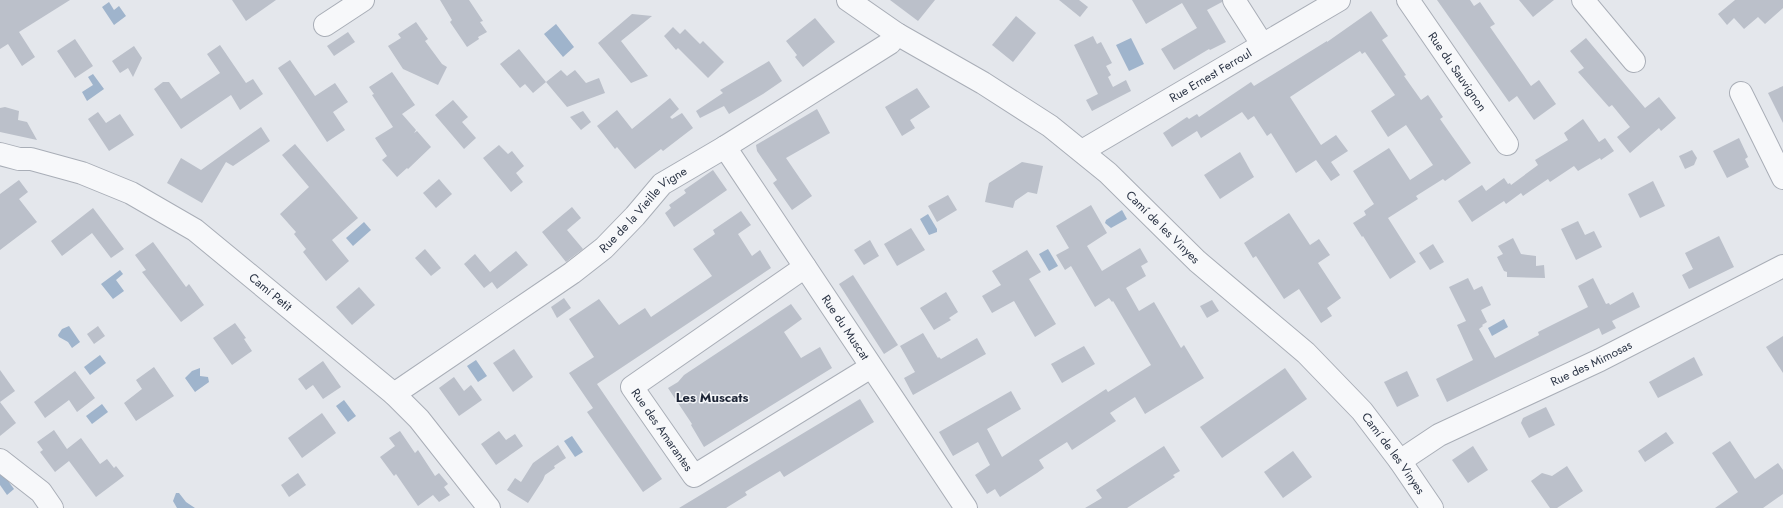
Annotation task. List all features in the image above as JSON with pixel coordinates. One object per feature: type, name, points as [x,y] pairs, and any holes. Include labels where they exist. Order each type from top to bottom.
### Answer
[{"type":"street","points":[[326,25],[363,0]]},
{"type":"street","name":"Camí de les Vinyes","points":[[848,0],[897,34],[983,83],[1050,126],[1082,150],[1108,173],[1197,260],[1306,353],[1362,411],[1400,461],[1432,508]]},
{"type":"street","points":[[1234,0],[1262,44]]},
{"type":"street","name":"Rue Ernest Ferroul","points":[[1082,150],[1339,0]]},
{"type":"street","name":"Rue du Sauvignon","points":[[1408,0],[1507,144]]},
{"type":"street","points":[[1583,0],[1634,61]]},
{"type":"street","name":"Rue de la Vieille Vigne","points":[[394,394],[572,273],[604,248],[635,216],[662,184],[890,43],[897,34]]},
{"type":"street","points":[[1741,93],[1783,178]]},
{"type":"street","name":"Rue du Muscat","points":[[725,146],[966,508]]},
{"type":"street","points":[[0,172],[10,157]]},
{"type":"street","name":"Camí Petit","points":[[10,157],[31,158],[89,176],[131,193],[195,230],[394,394],[420,418],[488,508]]},
{"type":"street","name":"Rue des Mimosas","points":[[1400,461],[1439,435],[1600,360],[1783,266]]},
{"type":"street","name":"Rue des Amarantes","points":[[805,267],[632,387],[694,476],[871,367]]},
{"type":"street","points":[[0,460],[41,492],[52,508]]},
{"type":"water","points":[[109,2],[114,10],[119,6],[126,16],[114,25],[102,7]]},
{"type":"water","points":[[556,24],[574,47],[563,57],[544,34]]},
{"type":"water","points":[[1131,38],[1144,64],[1129,71],[1116,45]]},
{"type":"water","points":[[93,74],[104,89],[87,101],[82,92],[93,85],[88,77]]},
{"type":"water","points":[[1122,210],[1127,219],[1111,228],[1105,223],[1106,220]]},
{"type":"water","points":[[928,214],[937,229],[937,232],[929,235],[920,219]]},
{"type":"water","points":[[364,222],[371,230],[353,246],[346,238]]},
{"type":"water","points":[[1048,249],[1058,266],[1049,271],[1039,254]]},
{"type":"water","points":[[120,270],[123,274],[116,280],[124,291],[113,299],[101,284]]},
{"type":"water","points":[[1504,319],[1508,327],[1492,336],[1488,328]]},
{"type":"water","points":[[69,326],[80,342],[72,348],[68,342],[58,335],[62,329]]},
{"type":"water","points":[[100,355],[106,363],[90,375],[84,367]]},
{"type":"water","points":[[476,360],[487,376],[478,382],[467,366]]},
{"type":"water","points":[[200,368],[200,376],[208,377],[209,382],[195,392],[185,378],[192,371]]},
{"type":"water","points":[[344,400],[356,416],[348,422],[336,406]]},
{"type":"water","points":[[102,404],[108,412],[92,424],[86,416]]},
{"type":"water","points":[[572,436],[583,452],[575,457],[564,441]]},
{"type":"water","points":[[0,474],[3,474],[14,489],[7,495],[0,485]]},
{"type":"water","points":[[176,493],[179,493],[186,502],[195,508],[177,508],[173,501]]},
{"type":"building","points":[[0,0],[70,0],[19,32],[35,57],[22,66],[8,44],[0,49]]},
{"type":"building","points":[[232,0],[276,0],[246,21]]},
{"type":"building","points":[[440,0],[469,0],[483,21],[480,22],[487,32],[478,37],[479,39],[467,47],[450,22],[452,20]]},
{"type":"building","points":[[890,0],[935,0],[918,21]]},
{"type":"building","points":[[1059,0],[1079,0],[1088,7],[1080,17]]},
{"type":"building","points":[[1132,0],[1222,0],[1222,2],[1207,10],[1226,42],[1210,50],[1209,49],[1174,70],[1161,49],[1197,28],[1182,3],[1146,24]]},
{"type":"building","points":[[1437,0],[1470,0],[1474,6],[1480,2],[1495,24],[1490,27],[1531,86],[1539,80],[1556,104],[1534,120],[1517,96],[1509,102]]},
{"type":"building","points":[[1519,0],[1554,0],[1533,17]]},
{"type":"building","points":[[1735,0],[1783,0],[1783,8],[1765,24],[1758,17],[1744,29],[1734,18],[1727,25],[1718,14]]},
{"type":"building","points":[[1371,11],[1388,36],[1382,40],[1406,75],[1404,76],[1421,100],[1428,95],[1443,117],[1440,119],[1471,163],[1445,181],[1443,179],[1416,196],[1418,199],[1388,218],[1416,262],[1390,279],[1353,223],[1366,215],[1364,211],[1374,204],[1353,171],[1389,148],[1410,180],[1433,165],[1406,125],[1388,137],[1371,111],[1395,95],[1365,52],[1362,54],[1360,51],[1290,97],[1321,145],[1336,135],[1348,151],[1331,162],[1340,175],[1331,181],[1316,160],[1296,173],[1271,133],[1267,136],[1254,116],[1248,120],[1242,112],[1201,138],[1197,131],[1172,147],[1163,133],[1187,117],[1189,119],[1197,114],[1199,117],[1251,82],[1254,86],[1327,42]]},
{"type":"building","points":[[632,14],[652,16],[621,41],[648,76],[631,83],[598,43]]},
{"type":"building","points":[[1016,16],[1036,33],[1013,62],[992,45]]},
{"type":"building","points":[[815,18],[835,42],[803,67],[795,57],[797,55],[786,41]]},
{"type":"building","points":[[416,22],[428,39],[425,41],[442,64],[447,67],[438,85],[403,69],[388,46],[401,38],[398,34]]},
{"type":"building","points":[[673,27],[680,34],[685,29],[700,44],[703,41],[724,62],[708,78],[678,48],[676,50],[664,36]]},
{"type":"building","points":[[348,32],[355,42],[334,56],[327,46]]},
{"type":"building","points":[[1093,36],[1097,44],[1101,42],[1112,63],[1106,66],[1111,75],[1108,77],[1113,87],[1126,80],[1131,91],[1092,111],[1086,100],[1098,94],[1074,45]]},
{"type":"building","points":[[1586,38],[1645,108],[1659,97],[1676,118],[1661,131],[1659,128],[1630,153],[1617,137],[1630,127],[1612,105],[1609,107],[1578,72],[1584,68],[1570,51]]},
{"type":"building","points":[[75,39],[93,66],[75,78],[57,51]]},
{"type":"building","points":[[220,45],[246,83],[253,79],[263,94],[240,110],[231,95],[181,129],[154,89],[163,82],[169,82],[181,99],[220,73],[207,54]]},
{"type":"building","points":[[134,46],[142,58],[133,77],[128,68],[120,73],[112,61]]},
{"type":"building","points":[[519,49],[546,82],[533,93],[525,84],[520,88],[500,64]]},
{"type":"building","points":[[290,60],[315,96],[335,83],[348,102],[333,112],[345,130],[327,142],[278,68]]},
{"type":"building","points":[[769,61],[782,81],[729,114],[724,106],[700,118],[696,111],[723,93],[720,90]]},
{"type":"building","points":[[561,70],[567,76],[575,70],[586,83],[599,78],[605,93],[567,107],[546,82]]},
{"type":"building","points":[[392,72],[415,105],[402,114],[416,130],[414,133],[417,131],[431,147],[408,169],[407,168],[397,177],[382,160],[387,156],[375,138],[393,127],[372,95],[374,94],[369,87]]},
{"type":"building","points":[[1783,86],[1783,123],[1768,93]]},
{"type":"building","points":[[917,88],[930,107],[910,120],[915,128],[902,136],[885,107]]},
{"type":"building","points":[[670,98],[679,109],[670,117],[672,119],[682,113],[693,128],[663,151],[661,149],[635,169],[617,147],[615,149],[597,126],[617,110],[632,129]]},
{"type":"building","points":[[453,100],[468,117],[462,122],[476,138],[464,149],[435,115]]},
{"type":"building","points":[[5,107],[19,111],[18,120],[27,122],[37,140],[0,132],[0,108]]},
{"type":"building","points":[[817,109],[830,133],[786,158],[812,196],[792,210],[773,183],[777,180],[757,151],[756,145]]},
{"type":"building","points":[[583,111],[591,122],[581,130],[570,117]]},
{"type":"building","points":[[98,112],[106,123],[120,114],[134,135],[109,151],[88,119]]},
{"type":"building","points":[[1583,119],[1599,142],[1605,138],[1614,151],[1601,160],[1600,158],[1578,171],[1574,166],[1550,182],[1548,179],[1523,196],[1521,193],[1506,204],[1504,201],[1472,222],[1458,201],[1482,185],[1486,191],[1504,178],[1508,184],[1510,183],[1511,185],[1538,165],[1535,160],[1568,140],[1564,133]]},
{"type":"building","points":[[261,127],[270,141],[233,166],[226,162],[202,203],[167,183],[181,158],[201,170]]},
{"type":"building","points":[[1739,138],[1748,157],[1745,159],[1749,167],[1727,178],[1713,151]]},
{"type":"building","points":[[295,144],[358,218],[332,240],[349,261],[326,281],[303,252],[306,249],[294,234],[296,232],[280,214],[309,187],[282,155]]},
{"type":"building","points":[[499,145],[508,154],[512,151],[524,166],[516,173],[523,182],[511,192],[483,158]]},
{"type":"building","points":[[1692,150],[1697,158],[1694,165],[1685,169],[1679,156]]},
{"type":"building","points":[[1240,152],[1254,177],[1220,199],[1204,175]]},
{"type":"building","points":[[1022,162],[1043,166],[1037,194],[1028,192],[1015,201],[1013,208],[985,202],[989,183]]},
{"type":"building","points":[[713,170],[727,190],[674,227],[665,213],[671,208],[669,205],[686,193],[684,190]]},
{"type":"building","points":[[439,179],[452,194],[436,208],[423,193]]},
{"type":"building","points":[[19,180],[28,192],[19,199],[37,222],[0,250],[0,194]]},
{"type":"building","points":[[1653,181],[1665,206],[1640,218],[1628,194]]},
{"type":"building","points":[[948,195],[957,210],[937,222],[928,206]]},
{"type":"building","points":[[1091,205],[1107,233],[1087,246],[1102,271],[1140,248],[1148,262],[1141,266],[1146,276],[1126,288],[1139,311],[1154,302],[1181,348],[1184,345],[1204,378],[1145,414],[1135,397],[1110,413],[1116,421],[1072,450],[1067,442],[1039,460],[1044,468],[1037,473],[1000,497],[995,489],[987,494],[975,475],[990,465],[978,442],[953,456],[939,432],[1011,391],[1021,409],[987,429],[1002,457],[1106,389],[1108,392],[1151,365],[1113,301],[1112,302],[1109,298],[1095,307],[1071,266],[1065,270],[1056,255],[1069,248],[1056,226]]},
{"type":"building","points":[[572,207],[581,218],[567,230],[583,249],[566,262],[542,232]]},
{"type":"building","points":[[93,208],[124,249],[111,258],[92,233],[62,256],[51,241]]},
{"type":"building","points":[[741,211],[751,225],[738,234],[752,256],[760,250],[771,268],[597,384],[662,479],[643,492],[587,412],[593,408],[569,373],[594,357],[569,319],[599,299],[619,325],[645,308],[651,317],[712,276],[693,249],[715,234],[713,230]]},
{"type":"building","points":[[1289,213],[1310,245],[1319,239],[1330,255],[1318,263],[1341,298],[1327,308],[1332,316],[1321,323],[1299,289],[1284,299],[1256,256],[1253,258],[1244,243]]},
{"type":"building","points":[[1578,221],[1585,235],[1594,231],[1602,247],[1576,260],[1561,229]]},
{"type":"building","points":[[911,228],[925,250],[897,266],[884,244]]},
{"type":"building","points":[[1719,236],[1734,267],[1689,289],[1682,275],[1693,269],[1685,253]]},
{"type":"building","points":[[1513,238],[1521,254],[1536,256],[1536,266],[1544,265],[1545,278],[1507,277],[1507,272],[1504,271],[1497,257],[1503,254],[1498,246]]},
{"type":"building","points":[[870,240],[879,256],[864,265],[854,250]]},
{"type":"building","points":[[153,242],[186,287],[189,284],[204,305],[181,322],[142,272],[146,270],[135,255]]},
{"type":"building","points":[[1433,244],[1444,262],[1430,270],[1419,253]]},
{"type":"building","points":[[425,249],[441,268],[431,276],[415,258]]},
{"type":"building","points":[[1027,250],[1041,272],[1029,279],[1056,324],[1035,337],[1014,301],[992,313],[982,296],[1001,285],[992,271]]},
{"type":"building","points":[[516,251],[528,265],[497,289],[492,282],[484,288],[464,264],[475,254],[490,272]]},
{"type":"building","points":[[853,275],[898,345],[884,354],[839,284]]},
{"type":"building","points":[[1468,278],[1474,290],[1482,286],[1491,305],[1481,310],[1487,322],[1479,329],[1495,358],[1539,335],[1538,332],[1588,307],[1578,286],[1593,278],[1606,304],[1609,303],[1610,305],[1633,292],[1640,307],[1612,321],[1616,328],[1602,335],[1599,328],[1447,402],[1436,379],[1473,360],[1457,325],[1466,321],[1449,287]]},
{"type":"building","points":[[359,287],[375,305],[352,325],[336,307]]},
{"type":"building","points":[[946,292],[958,312],[949,318],[951,320],[934,330],[920,308]]},
{"type":"building","points":[[564,298],[571,308],[557,318],[551,307]]},
{"type":"building","points":[[1212,300],[1219,311],[1207,318],[1200,306]]},
{"type":"building","points":[[791,304],[802,319],[784,332],[801,358],[820,347],[832,368],[704,447],[691,425],[692,424],[668,388],[678,382],[684,375]]},
{"type":"building","points":[[235,323],[246,338],[244,339],[252,351],[232,365],[213,338]]},
{"type":"building","points":[[98,326],[105,336],[94,344],[87,334]]},
{"type":"building","points":[[923,333],[938,358],[939,357],[941,359],[977,338],[986,354],[913,395],[904,378],[915,372],[900,346]]},
{"type":"building","points":[[1783,336],[1783,373],[1766,347]]},
{"type":"building","points":[[1084,346],[1095,364],[1062,383],[1051,364]]},
{"type":"building","points":[[514,349],[533,377],[513,392],[493,363]]},
{"type":"building","points":[[1694,357],[1703,375],[1658,398],[1649,382]]},
{"type":"building","points":[[323,361],[341,387],[323,399],[313,385],[306,390],[298,379]]},
{"type":"building","points":[[154,367],[174,396],[136,421],[124,403],[142,389],[136,380]]},
{"type":"building","points":[[1285,368],[1307,399],[1222,458],[1200,427]]},
{"type":"building","points":[[0,370],[15,391],[0,402]]},
{"type":"building","points":[[75,371],[95,398],[77,412],[69,400],[45,418],[34,402]]},
{"type":"building","points":[[1407,371],[1419,396],[1397,407],[1384,382]]},
{"type":"building","points":[[454,377],[464,391],[471,385],[482,400],[459,416],[439,388]]},
{"type":"building","points":[[860,399],[874,422],[784,477],[780,471],[745,492],[747,495],[726,508],[679,508]]},
{"type":"building","points":[[0,402],[16,423],[0,436]]},
{"type":"building","points":[[1546,407],[1555,425],[1529,438],[1521,423],[1523,418]]},
{"type":"building","points":[[322,413],[336,433],[302,458],[288,438]]},
{"type":"building","points":[[54,430],[67,449],[81,438],[100,464],[107,459],[114,468],[116,466],[124,476],[96,497],[69,461],[55,472],[40,452],[43,450],[37,442]]},
{"type":"building","points":[[400,431],[415,453],[418,450],[435,476],[439,473],[448,484],[444,487],[450,495],[439,502],[433,495],[418,506],[396,474],[394,476],[380,457],[395,446],[389,438]]},
{"type":"building","points":[[499,431],[506,440],[515,434],[523,446],[496,465],[481,444]]},
{"type":"building","points":[[1666,432],[1674,443],[1645,462],[1638,451]]},
{"type":"building","points":[[1730,441],[1755,479],[1778,463],[1783,470],[1783,494],[1763,508],[1715,508],[1738,492],[1712,453]]},
{"type":"building","points":[[558,445],[566,458],[554,466],[555,468],[545,475],[528,503],[507,490],[515,478],[521,482],[533,463]]},
{"type":"building","points":[[1164,446],[1180,471],[1173,475],[1175,477],[1127,508],[1085,508],[1102,498],[1096,490]]},
{"type":"building","points":[[1473,446],[1488,470],[1468,483],[1452,460]]},
{"type":"building","points":[[1293,451],[1312,477],[1283,498],[1264,472]]},
{"type":"building","points":[[1567,466],[1583,491],[1557,508],[1550,508],[1531,481],[1542,473],[1552,476]]},
{"type":"building","points":[[298,473],[306,485],[289,497],[281,485]]},
{"type":"district","name":"Les Muscats","points":[[712,397]]}]
